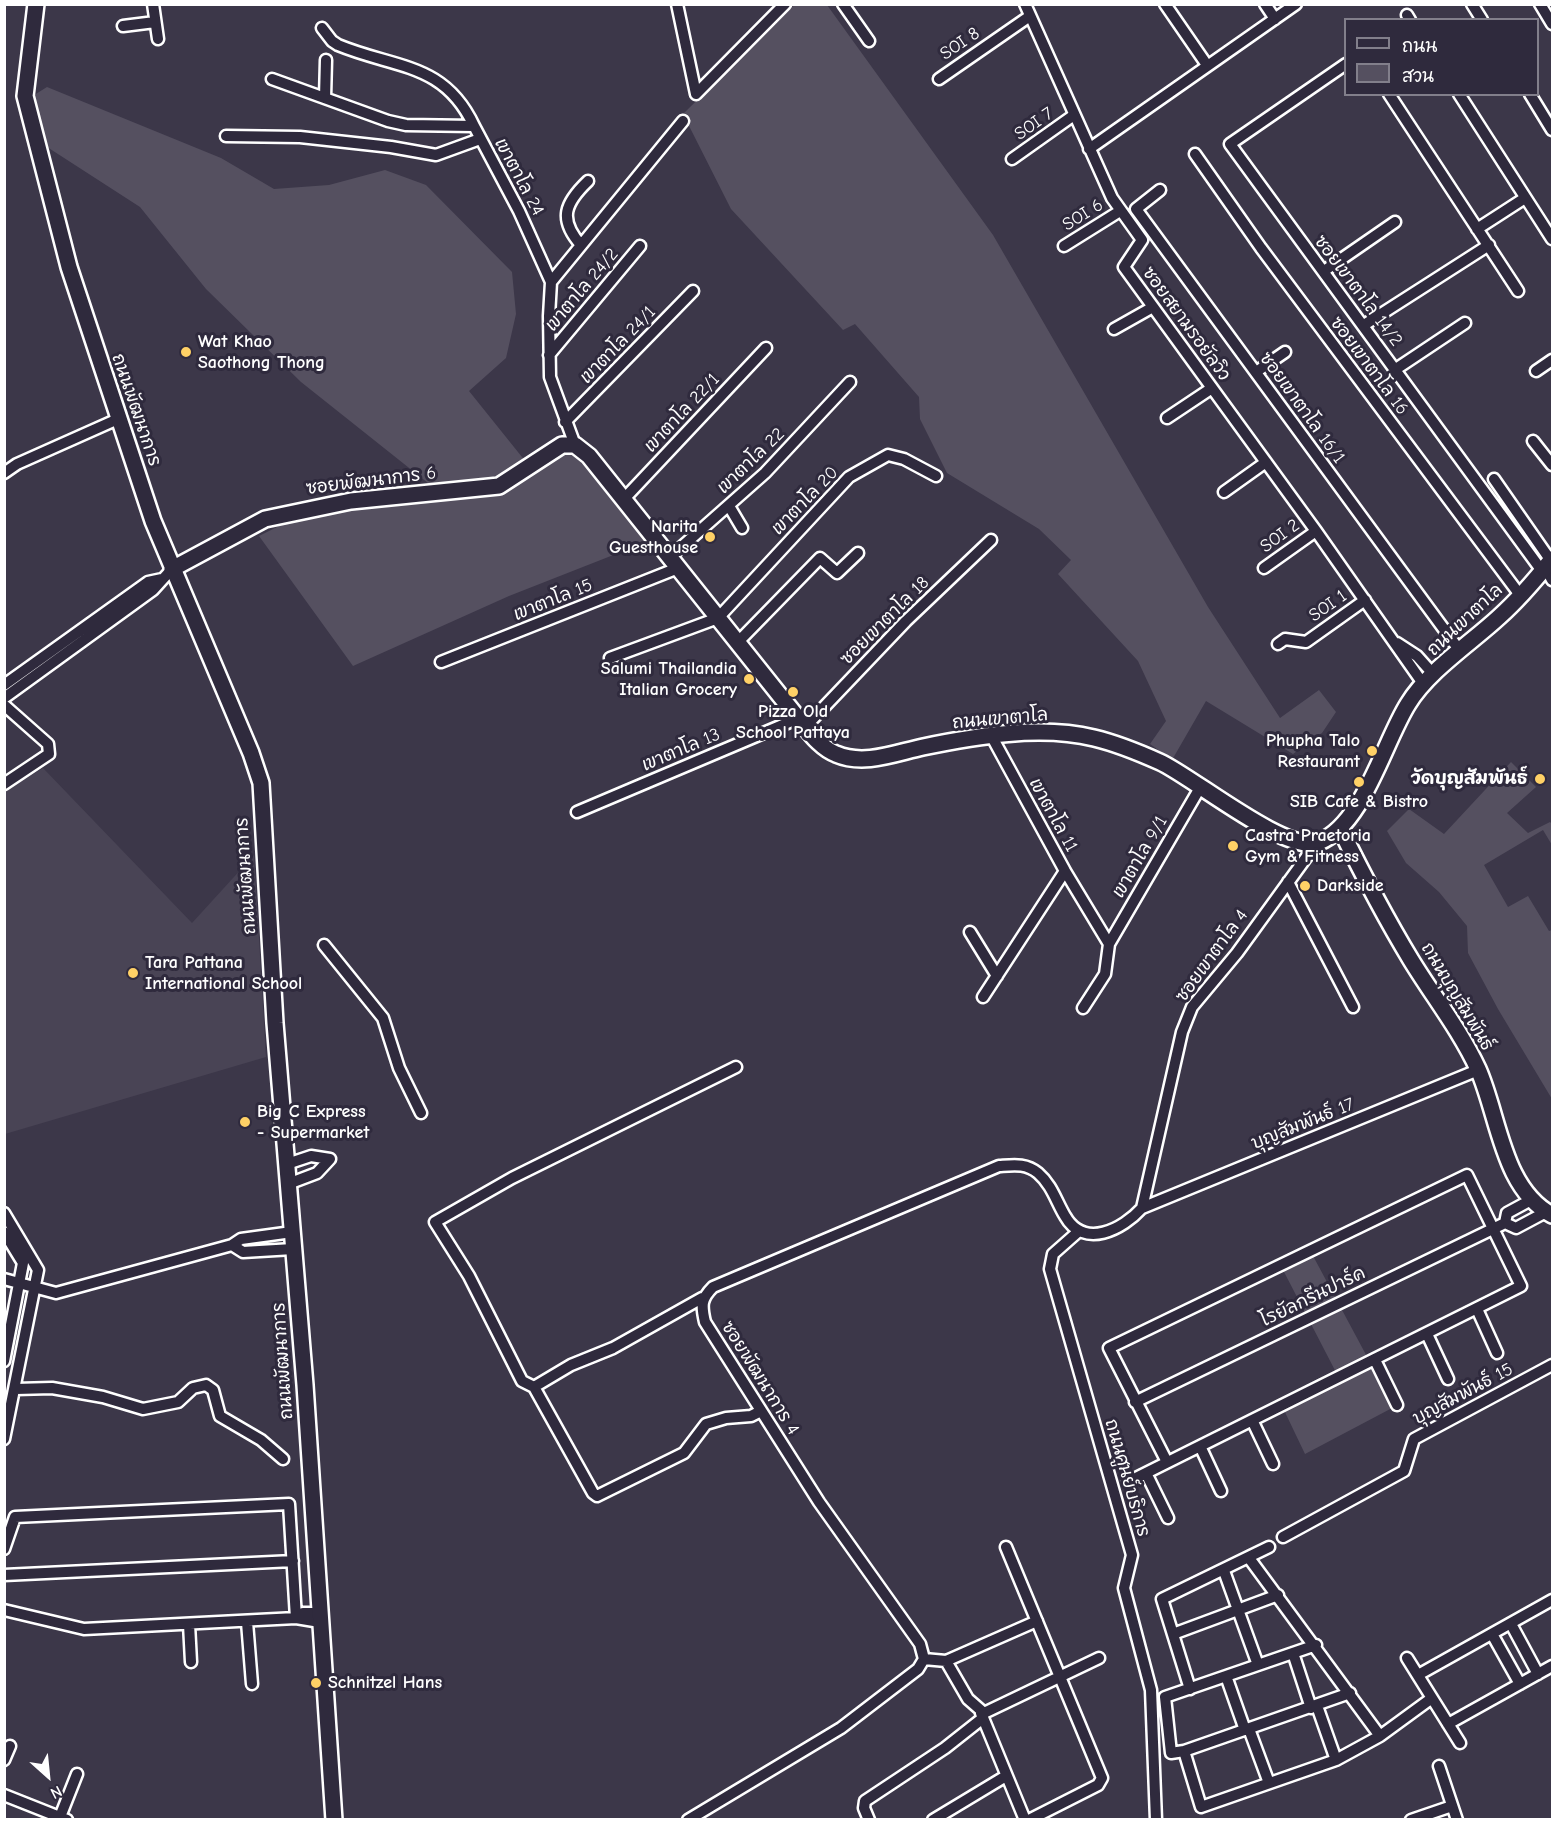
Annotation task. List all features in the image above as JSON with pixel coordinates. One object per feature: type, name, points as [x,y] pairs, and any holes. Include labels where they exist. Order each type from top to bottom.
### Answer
[{"type":"street","name":"ถนนพัฒนาการ","points":[[36,4],[25,96],[69,267],[153,521],[167,574],[251,753],[261,783],[334,1820]]},
{"type":"street","points":[[153,4],[158,39]]},
{"type":"street","points":[[677,4],[696,94],[785,4]]},
{"type":"street","points":[[843,4],[869,41]]},
{"type":"street","name":"ซอยสยามรอยัลวิว","points":[[1025,4],[1089,149],[1120,211],[1142,240],[1124,267],[1395,641],[1407,664],[1429,680]]},
{"type":"street","points":[[1165,4],[1207,65]]},
{"type":"street","points":[[1265,4],[1275,19]]},
{"type":"street","points":[[1089,149],[1296,4]]},
{"type":"street","points":[[1472,4],[1481,18]]},
{"type":"street","points":[[1540,4],[1552,24]]},
{"type":"street","name":"SOI 8","points":[[939,79],[1030,16]]},
{"type":"street","points":[[123,26],[155,22]]},
{"type":"street","points":[[322,28],[338,45],[432,76],[454,95],[474,126]]},
{"type":"street","points":[[325,98],[326,60]]},
{"type":"street","name":"ซอยเขาตาโล 14/2","points":[[1344,65],[1230,144],[1396,369],[1549,568]]},
{"type":"street","name":"เขาตาโล 24","points":[[272,79],[388,121],[406,125],[474,126],[519,211],[551,282],[550,377],[575,445]]},
{"type":"street","points":[[1390,96],[1518,291]]},
{"type":"street","points":[[1460,96],[1552,240]]},
{"type":"street","points":[[1531,96],[1552,130]]},
{"type":"street","name":"SOI 7","points":[[1012,159],[1074,115]]},
{"type":"street","points":[[551,282],[683,122]]},
{"type":"street","points":[[226,136],[300,137],[391,147],[436,155],[480,139]]},
{"type":"street","name":"ซอยเขาตาโล 16","points":[[1195,154],[1260,248],[1520,595]]},
{"type":"street","points":[[581,245],[571,234],[566,207],[588,180]]},
{"type":"street","name":"ซอยเขาตาโล 16/1","points":[[1160,190],[1136,208],[1460,651]]},
{"type":"street","points":[[1477,229],[1525,198]]},
{"type":"street","name":"SOI 6","points":[[1064,246],[1120,211]]},
{"type":"street","points":[[1324,271],[1395,222]]},
{"type":"street","points":[[1364,325],[1488,245]]},
{"type":"street","name":"เขาตาโล 24/2","points":[[549,355],[640,246]]},
{"type":"street","name":"เขาตาโล 24/1","points":[[566,422],[693,291]]},
{"type":"street","points":[[1114,329],[1153,307]]},
{"type":"street","points":[[1396,369],[1465,323]]},
{"type":"street","name":"เขาตาโล 22/1","points":[[623,500],[766,348]]},
{"type":"street","points":[[1256,372],[1285,352]]},
{"type":"street","points":[[1536,371],[1552,360]]},
{"type":"street","name":"เขาตาโล 22","points":[[673,563],[765,473],[850,382]]},
{"type":"street","points":[[1167,418],[1212,388]]},
{"type":"street","points":[[4,473],[17,464],[118,419]]},
{"type":"street","points":[[1533,441],[1552,465]]},
{"type":"street","name":"ซอยพัฒนาการ 6","points":[[167,574],[265,519],[351,501],[499,486],[562,445],[575,445]]},
{"type":"street","name":"ถนนเขาตาโล","points":[[575,445],[589,456],[818,742],[836,754],[866,759],[992,737],[1048,732],[1094,738],[1160,762],[1281,837],[1316,844],[1340,828],[1354,810],[1409,701],[1549,568]]},
{"type":"street","name":"เขาตาโล 20","points":[[718,618],[849,477],[865,466],[888,454],[904,459],[936,476]]},
{"type":"street","points":[[1224,492],[1266,462]]},
{"type":"street","points":[[1494,479],[1549,568]]},
{"type":"street","points":[[729,506],[742,528]]},
{"type":"street","name":"SOI 2","points":[[1264,567],[1316,531]]},
{"type":"street","name":"ซอยเขาตาโล 18","points":[[802,722],[991,540]]},
{"type":"street","points":[[738,642],[820,558],[837,573],[858,553]]},
{"type":"street","name":"เขาตาโล 15","points":[[441,662],[673,563]]},
{"type":"street","points":[[4,685],[148,582],[167,574]]},
{"type":"street","points":[[4,698],[153,590],[167,574]]},
{"type":"street","name":"SOI 1","points":[[1278,644],[1285,639],[1306,642],[1365,600]]},
{"type":"street","points":[[610,658],[718,618]]},
{"type":"street","points":[[4,705],[9,716],[48,744],[49,754],[4,784]]},
{"type":"street","name":"เขาตาโล 13","points":[[577,812],[802,722]]},
{"type":"street","name":"เขาตาโล 11","points":[[983,997],[1065,871],[992,737]]},
{"type":"street","name":"เขาตาโล 9/1","points":[[1109,944],[1201,786]]},
{"type":"street","name":"ถนนบุญสัมพันธ์","points":[[1340,828],[1370,888],[1478,1070],[1514,1171],[1531,1200],[1549,1214]]},
{"type":"street","name":"ซอยเขาตาโล 4","points":[[1142,1208],[1182,1032],[1192,1007],[1237,954],[1316,844]]},
{"type":"street","points":[[1065,871],[1109,944],[1105,974],[1083,1008]]},
{"type":"street","points":[[1288,882],[1353,1007]]},
{"type":"street","points":[[970,932],[997,976]]},
{"type":"street","points":[[324,945],[383,1018],[399,1068],[420,1113]]},
{"type":"street","points":[[735,1067],[512,1178],[435,1222],[469,1276],[522,1381],[534,1387],[592,1493],[597,1496],[684,1453],[706,1424],[726,1418],[751,1416],[761,1411]]},
{"type":"street","name":"บุญสัมพันธ์ 17","points":[[1142,1208],[1478,1070]]},
{"type":"street","points":[[287,1164],[310,1156],[330,1159],[317,1173],[288,1184]]},
{"type":"street","points":[[534,1387],[570,1365],[613,1348],[702,1298],[713,1287],[999,1166],[1020,1164],[1038,1173],[1055,1192],[1066,1218],[1079,1231],[1091,1234],[1108,1233],[1130,1221],[1142,1208]]},
{"type":"street","points":[[1128,1482],[1521,1286],[1467,1175],[1109,1348],[1167,1462]]},
{"type":"street","name":"โรยัลกรีนปาร์ค","points":[[1505,1223],[1507,1213],[1531,1200]]},
{"type":"street","points":[[4,1213],[38,1270],[16,1389],[4,1439]]},
{"type":"street","name":"โรยัลกรีนปาร์ค","points":[[1505,1223],[1516,1228],[1549,1214]]},
{"type":"street","name":"โรยัลกรีนปาร์ค","points":[[1135,1402],[1505,1223]]},
{"type":"street","name":"ถนนศูนย์บริการ","points":[[1079,1231],[1053,1254],[1050,1269],[1132,1555],[1124,1588],[1151,1690],[1156,1820]]},
{"type":"street","points":[[4,1232],[23,1263],[4,1361]]},
{"type":"street","points":[[4,1279],[56,1293],[232,1245],[241,1239],[292,1232]]},
{"type":"street","points":[[232,1245],[243,1252],[293,1249]]},
{"type":"street","name":"ซอยพัฒนาการ 4","points":[[702,1298],[705,1322],[819,1502],[920,1644],[924,1659]]},
{"type":"street","points":[[1477,1309],[1497,1353]]},
{"type":"street","points":[[1427,1334],[1448,1379]]},
{"type":"street","points":[[1375,1360],[1397,1405]]},
{"type":"street","name":"บุญสัมพันธ์ 15","points":[[1284,1537],[1404,1471],[1414,1439],[1552,1365]]},
{"type":"street","points":[[16,1389],[52,1388],[103,1397],[143,1409],[178,1402],[193,1388],[206,1385],[213,1390],[220,1416],[261,1440],[283,1459]]},
{"type":"street","points":[[1252,1420],[1273,1464]]},
{"type":"street","points":[[1200,1446],[1221,1491]]},
{"type":"street","points":[[1146,1473],[1168,1518]]},
{"type":"street","points":[[4,1549],[15,1517],[289,1504],[296,1618]]},
{"type":"street","points":[[1006,1546],[1101,1782],[1029,1820]]},
{"type":"street","points":[[1190,1689],[1162,1599],[1269,1547]]},
{"type":"street","points":[[1249,1558],[1316,1645],[1380,1736]]},
{"type":"street","points":[[4,1575],[293,1561]]},
{"type":"street","points":[[1224,1570],[1258,1665]]},
{"type":"street","points":[[1173,1634],[1278,1595]]},
{"type":"street","points":[[1418,1675],[1552,1600]]},
{"type":"street","points":[[4,1610],[84,1629],[247,1622],[296,1618],[303,1613],[319,1618]]},
{"type":"street","points":[[688,1820],[841,1728],[918,1669],[924,1659],[946,1661],[1036,1621]]},
{"type":"street","points":[[247,1622],[252,1684]]},
{"type":"street","points":[[189,1624],[191,1662]]},
{"type":"street","points":[[1511,1624],[1538,1674]]},
{"type":"street","points":[[1492,1634],[1520,1684]]},
{"type":"street","points":[[1316,1645],[1165,1697],[1171,1753],[1184,1751],[1247,1730],[1350,1693]]},
{"type":"street","points":[[1293,1653],[1336,1760]]},
{"type":"street","points":[[869,1820],[864,1808],[865,1801],[973,1728],[981,1715],[1099,1658]]},
{"type":"street","points":[[1407,1658],[1460,1743]]},
{"type":"street","points":[[946,1661],[968,1699],[981,1715],[1025,1820]]},
{"type":"street","points":[[1448,1724],[1552,1666]]},
{"type":"street","points":[[1226,1676],[1269,1783]]},
{"type":"street","points":[[1184,1751],[1201,1807],[1336,1760],[1380,1736],[1432,1698]]},
{"type":"street","points":[[4,1760],[9,1746]]},
{"type":"street","points":[[1439,1766],[1457,1820]]},
{"type":"street","points":[[4,1795],[64,1818],[77,1774]]},
{"type":"street","points":[[933,1820],[1006,1776]]},
{"type":"street","points":[[1411,1820],[1452,1806]]},
{"type":"shaded area","name":"Tara Pattana International School","points":[[43,768],[192,923],[254,855],[266,1057],[5,1134],[5,791]]},
{"type":"green space","points":[[794,5],[827,5],[993,235],[1208,607],[1280,718],[1319,690],[1336,712],[1322,733],[1293,754],[1206,701],[1172,760],[1150,744],[1166,721],[1138,661],[1058,574],[1071,560],[1039,529],[947,473],[920,419],[919,397],[855,324],[843,330],[731,209],[683,114]]},
{"type":"green space","points":[[47,87],[221,158],[274,189],[329,185],[385,170],[426,185],[512,272],[516,314],[506,358],[469,391],[526,462],[495,481],[456,485],[428,483],[301,382],[206,289],[140,207],[44,145],[31,97]]},
{"type":"green space","points":[[566,453],[589,466],[600,477],[649,541],[509,596],[353,666],[259,536],[289,521],[328,511],[424,497],[487,496],[510,487]]},
{"type":"green space","points":[[1511,762],[1536,787],[1507,813],[1528,833],[1550,822],[1552,824],[1552,845],[1543,830],[1484,865],[1508,907],[1528,896],[1549,931],[1552,930],[1552,1099],[1498,1009],[1468,953],[1467,926],[1439,892],[1406,863],[1387,831],[1409,809],[1444,834]]},
{"type":"green space","points":[[1312,1254],[1394,1407],[1305,1454],[1283,1408],[1340,1380],[1282,1268]]},
{"type":"place","name":"Wat Khao Saothong Thong","points":[[186,352]]},
{"type":"place","name":"Narita Guesthouse","points":[[710,537]]},
{"type":"place","name":"Salumi Thailandia Italian Grocery","points":[[749,679]]},
{"type":"place","name":"Pizza Old School Pattaya","points":[[793,692]]},
{"type":"place","name":"Phupha Talo Restaurant","points":[[1372,751]]},
{"type":"place","name":"วัดบุญสัมพันธ์","points":[[1540,779]]},
{"type":"place","name":"SIB Cafe & Bistro","points":[[1359,782]]},
{"type":"place","name":"Castra Praetoria Gym & Fitness","points":[[1233,846]]},
{"type":"place","name":"Darkside","points":[[1305,886]]},
{"type":"place","name":"Tara Pattana International School","points":[[133,973]]},
{"type":"place","name":"Big C Express - Supermarket","points":[[245,1122]]},
{"type":"place","name":"Schnitzel Hans","points":[[316,1683]]}]
